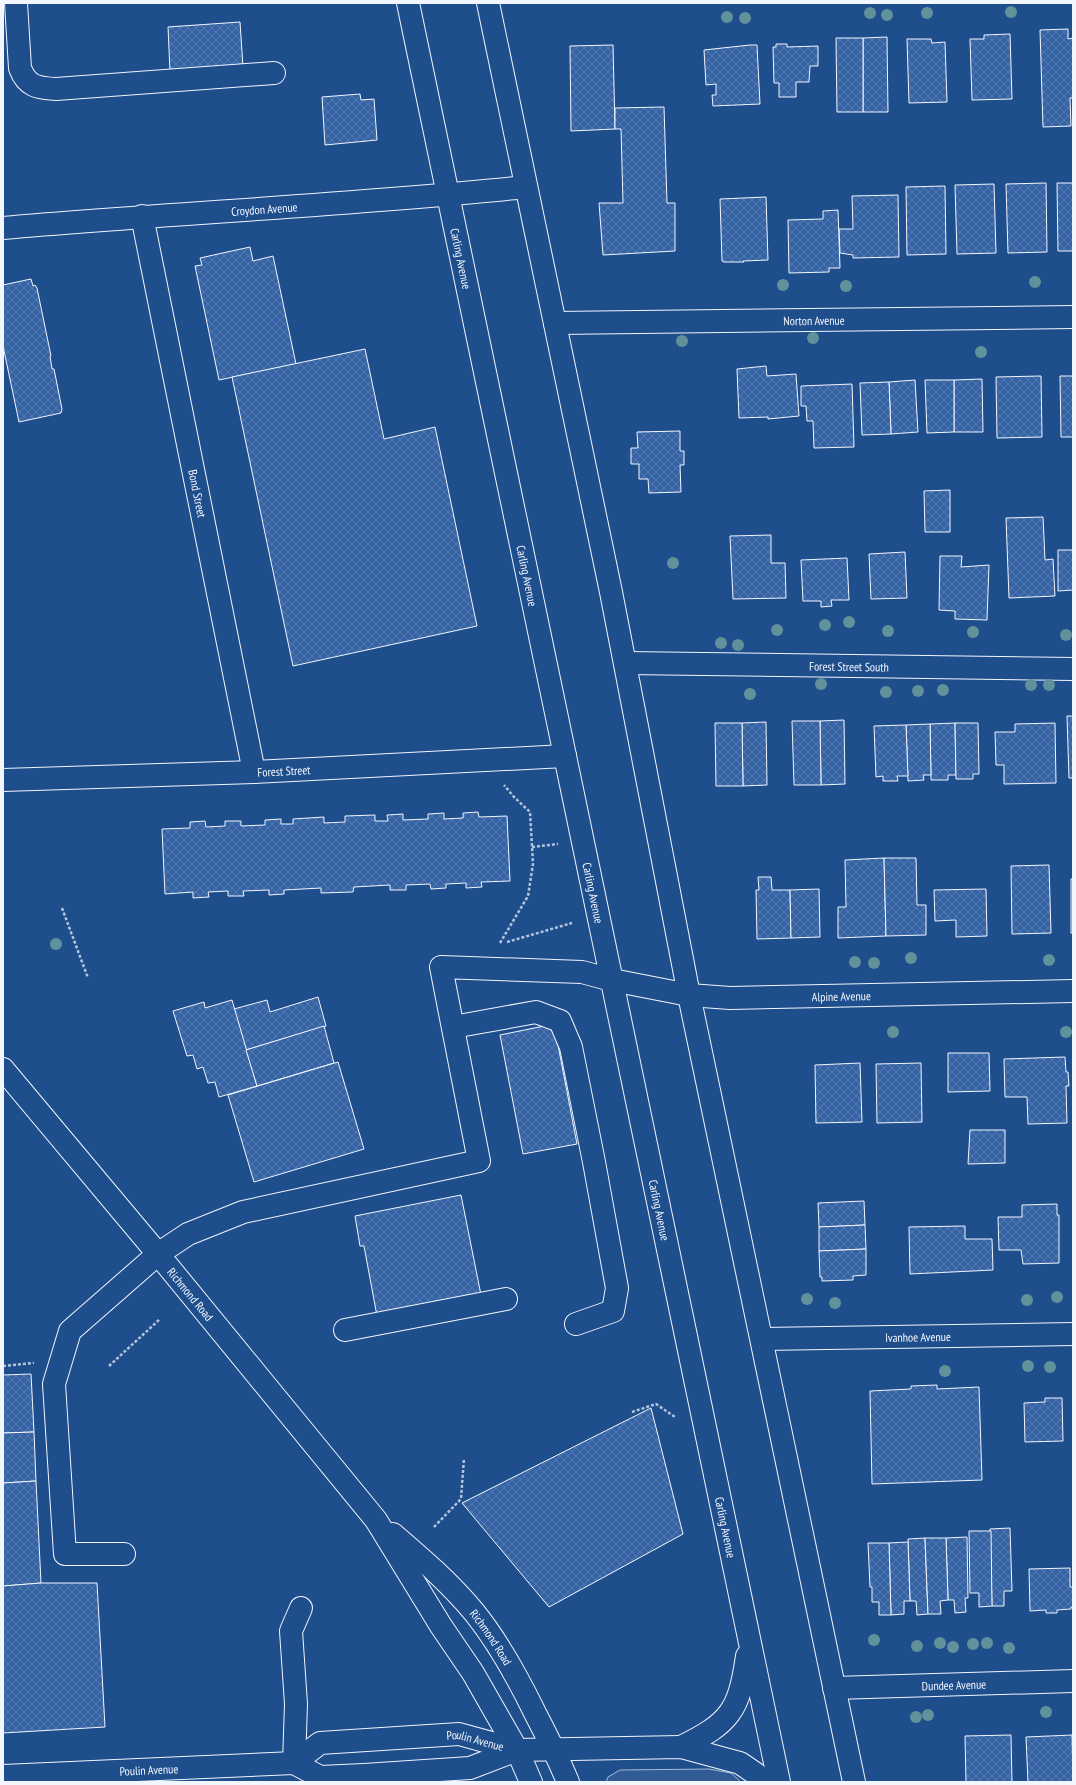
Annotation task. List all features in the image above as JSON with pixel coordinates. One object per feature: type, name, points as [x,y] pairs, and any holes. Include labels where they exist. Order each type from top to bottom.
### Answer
[{"type":"main road","points":[[16,3],[20,68],[24,78],[29,84],[38,87],[56,89],[274,74]]},
{"type":"main road","name":"Carling Avenue","points":[[408,3],[779,1782]]},
{"type":"main road","points":[[488,3],[625,663],[690,995],[763,1339],[854,1782]]},
{"type":"main road","name":"Croydon Avenue","points":[[3,228],[142,216],[448,195],[526,187]]},
{"type":"main road","name":"Bond Street","points":[[142,216],[254,772]]},
{"type":"main road","name":"Norton Avenue","points":[[555,323],[1073,317]]},
{"type":"main road","name":"Forest Street South","points":[[625,663],[1073,669]]},
{"type":"main road","name":"Forest Street","points":[[3,780],[254,772],[565,756]]},
{"type":"main road","name":"Alpine Avenue","points":[[453,1027],[441,968],[582,972],[612,980],[690,995],[730,998],[1073,991]]},
{"type":"main road","points":[[124,1554],[65,1554],[54,1384],[70,1331],[158,1254],[188,1234],[243,1212],[479,1161],[453,1027],[536,1012],[560,1020],[571,1047],[617,1288],[612,1311],[576,1324]]},
{"type":"main road","name":"Richmond Road","points":[[3,1069],[158,1254],[376,1520],[441,1626],[473,1673],[517,1750],[531,1782]]},
{"type":"main road","points":[[345,1330],[506,1299]]},
{"type":"main road","name":"Ivanhoe Avenue","points":[[763,1339],[1073,1334]]},
{"type":"main road","name":"Richmond Road","points":[[376,1520],[433,1569],[474,1612],[500,1648],[517,1676],[554,1749],[568,1782]]},
{"type":"main road","points":[[294,1763],[296,1704],[291,1632],[301,1608]]},
{"type":"main road","points":[[681,1748],[715,1729],[733,1708],[743,1684],[749,1640]]},
{"type":"main road","name":"Dundee Avenue","points":[[834,1688],[1073,1681]]},
{"type":"main road","name":"Poulin Avenue","points":[[3,1776],[171,1775],[294,1763],[320,1743],[459,1734],[517,1750],[681,1748]]},
{"type":"main road","points":[[681,1748],[740,1763],[756,1774],[763,1782]]},
{"type":"main road","name":"Poulin Avenue","points":[[294,1763],[320,1777],[365,1779],[470,1768],[517,1750]]},
{"type":"path","points":[[491,969],[495,953],[528,896],[533,864],[530,812],[504,785]]},
{"type":"path","points":[[532,847],[559,844]]},
{"type":"path","points":[[62,908],[88,978]]},
{"type":"path","points":[[500,944],[572,923]]},
{"type":"path","points":[[109,1366],[160,1319]]},
{"type":"path","points":[[3,1366],[35,1363]]},
{"type":"path","points":[[632,1412],[656,1404],[678,1419]]},
{"type":"path","points":[[434,1527],[461,1498],[464,1458]]},
{"type":"shaded area","points":[[709,1769],[731,1773],[741,1782],[606,1782],[608,1777],[620,1770]]},
{"type":"building","points":[[240,22],[243,67],[170,72],[168,27]]},
{"type":"building","points":[[1068,29],[1068,39],[1073,38],[1073,98],[1070,98],[1071,126],[1043,127],[1040,30]]},
{"type":"building","points":[[1010,34],[1012,99],[972,100],[970,39],[984,39],[984,35]]},
{"type":"building","points":[[887,37],[888,112],[863,112],[863,38]]},
{"type":"building","points":[[836,38],[863,38],[863,112],[837,112]]},
{"type":"building","points":[[907,39],[931,39],[932,43],[945,42],[947,102],[909,103]]},
{"type":"building","points":[[776,44],[787,44],[787,47],[818,46],[818,66],[810,66],[809,82],[796,82],[796,97],[779,97],[779,83],[774,83],[773,47],[776,47]]},
{"type":"building","points":[[613,45],[615,129],[571,131],[570,46]]},
{"type":"building","points":[[757,45],[760,104],[713,106],[712,95],[716,95],[716,84],[706,85],[704,50]]},
{"type":"building","points":[[360,94],[361,100],[374,99],[377,140],[325,145],[322,97]]},
{"type":"building","points":[[664,107],[667,203],[675,203],[675,251],[603,255],[599,203],[623,203],[621,129],[615,129],[615,108]]},
{"type":"building","points":[[1046,183],[1047,252],[1008,253],[1006,184]]},
{"type":"building","points":[[1057,183],[1073,183],[1073,251],[1058,251]]},
{"type":"building","points":[[994,184],[996,253],[957,254],[955,185]]},
{"type":"building","points":[[945,186],[946,254],[907,255],[906,187]]},
{"type":"building","points":[[898,195],[899,257],[853,258],[853,255],[840,253],[839,229],[853,229],[852,196]]},
{"type":"building","points":[[766,197],[768,260],[743,261],[744,262],[722,261],[720,199]]},
{"type":"building","points":[[838,210],[840,268],[829,268],[829,272],[789,273],[788,220],[823,219],[823,211]]},
{"type":"building","points":[[250,247],[253,261],[273,256],[296,364],[219,380],[195,266],[202,265],[200,258]]},
{"type":"building","points":[[31,279],[33,286],[35,285],[37,288],[51,356],[52,369],[54,369],[62,409],[61,413],[19,422],[3,346],[3,285]]},
{"type":"building","points":[[365,349],[384,439],[435,427],[477,626],[293,666],[232,377]]},
{"type":"building","points":[[766,366],[767,376],[796,374],[799,416],[768,419],[768,417],[739,418],[737,369]]},
{"type":"building","points":[[1041,376],[1042,437],[997,438],[996,377]]},
{"type":"building","points":[[1060,376],[1073,376],[1073,437],[1061,437]]},
{"type":"building","points":[[982,379],[983,432],[954,432],[954,380]]},
{"type":"building","points":[[915,380],[918,432],[891,434],[889,382]]},
{"type":"building","points":[[925,380],[954,380],[954,432],[927,433]]},
{"type":"building","points":[[889,382],[891,434],[862,435],[860,383]]},
{"type":"building","points":[[852,384],[854,447],[814,448],[813,421],[807,421],[806,406],[801,406],[801,386]]},
{"type":"building","points":[[680,431],[680,451],[684,451],[684,465],[680,465],[681,492],[649,493],[648,479],[639,479],[639,464],[631,464],[631,448],[638,448],[637,432]]},
{"type":"building","points":[[950,490],[950,532],[925,532],[924,491]]},
{"type":"building","points":[[1043,517],[1045,560],[1053,559],[1055,596],[1009,598],[1006,518]]},
{"type":"building","points":[[771,535],[771,563],[785,563],[786,598],[733,599],[730,536]]},
{"type":"building","points":[[1058,550],[1073,550],[1073,590],[1058,591]]},
{"type":"building","points":[[905,552],[907,598],[871,599],[869,554]]},
{"type":"building","points":[[940,556],[962,556],[961,567],[989,565],[987,620],[955,619],[955,611],[939,610]]},
{"type":"building","points":[[847,558],[849,600],[831,600],[832,606],[821,607],[821,601],[803,601],[801,560]]},
{"type":"building","points":[[1067,716],[1073,716],[1073,778],[1069,778]]},
{"type":"building","points":[[844,720],[845,784],[821,785],[820,721]]},
{"type":"building","points":[[792,721],[820,721],[821,785],[794,785]]},
{"type":"building","points":[[766,722],[767,785],[743,786],[742,723]]},
{"type":"building","points":[[715,723],[742,723],[743,786],[716,786]]},
{"type":"building","points":[[955,723],[956,775],[948,775],[948,780],[931,780],[930,724]]},
{"type":"building","points":[[955,723],[978,723],[979,774],[973,774],[973,779],[956,779]]},
{"type":"building","points":[[1055,723],[1056,783],[1004,784],[1004,765],[996,765],[995,732],[1015,732],[1015,724]]},
{"type":"building","points":[[930,724],[931,775],[923,775],[924,780],[908,781],[906,725]]},
{"type":"building","points":[[906,725],[908,776],[897,776],[898,781],[883,781],[883,776],[876,777],[874,726]]},
{"type":"building","points":[[478,812],[479,817],[507,816],[510,881],[481,882],[482,887],[466,888],[466,883],[446,884],[446,888],[431,889],[430,884],[406,885],[406,890],[390,890],[390,885],[354,887],[353,892],[321,893],[321,888],[284,890],[284,894],[269,895],[269,890],[243,891],[244,896],[228,896],[228,891],[208,892],[209,897],[193,898],[193,892],[165,894],[162,829],[190,828],[190,822],[205,821],[206,827],[225,826],[225,821],[241,821],[241,826],[265,825],[265,820],[281,819],[281,824],[293,824],[293,819],[324,817],[324,823],[345,822],[345,816],[375,815],[375,821],[388,821],[387,815],[403,814],[403,820],[428,819],[428,814],[444,813],[444,819],[463,818],[463,813]]},
{"type":"building","points":[[884,858],[886,936],[838,938],[838,907],[846,907],[845,860]]},
{"type":"building","points":[[884,858],[916,858],[917,905],[926,905],[926,935],[886,936]]},
{"type":"building","points":[[1049,865],[1051,933],[1012,934],[1011,866]]},
{"type":"building","points":[[758,877],[771,877],[772,890],[790,890],[791,938],[757,939],[756,890],[759,890]]},
{"type":"building","points":[[1071,879],[1073,879],[1073,933],[1071,933]]},
{"type":"building","points":[[819,889],[820,937],[791,938],[790,890]]},
{"type":"building","points":[[986,889],[987,936],[956,937],[956,920],[935,921],[934,890]]},
{"type":"building","points":[[318,997],[326,1026],[246,1050],[234,1009],[267,1000],[270,1012]]},
{"type":"building","points":[[232,1000],[257,1086],[219,1097],[215,1082],[208,1083],[203,1067],[197,1069],[193,1055],[187,1056],[173,1011],[204,1002],[205,1008]]},
{"type":"building","points":[[554,1024],[577,1144],[523,1154],[500,1035]]},
{"type":"building","points":[[324,1026],[334,1063],[257,1086],[246,1050]]},
{"type":"building","points":[[948,1053],[989,1053],[990,1091],[948,1092]]},
{"type":"building","points":[[1065,1057],[1069,1086],[1066,1086],[1067,1123],[1028,1124],[1027,1097],[1005,1097],[1004,1059]]},
{"type":"building","points":[[338,1062],[364,1149],[254,1182],[228,1095]]},
{"type":"building","points":[[860,1063],[862,1122],[816,1123],[815,1065]]},
{"type":"building","points":[[921,1063],[922,1122],[877,1123],[876,1064]]},
{"type":"building","points":[[970,1130],[1005,1130],[1005,1163],[968,1164]]},
{"type":"building","points":[[461,1195],[481,1295],[377,1316],[364,1246],[360,1246],[355,1216]]},
{"type":"building","points":[[864,1201],[865,1225],[819,1227],[818,1203]]},
{"type":"building","points":[[1057,1204],[1057,1215],[1059,1215],[1059,1263],[1023,1264],[1021,1250],[999,1250],[998,1217],[1022,1217],[1022,1205]]},
{"type":"building","points":[[865,1225],[866,1249],[819,1251],[819,1227]]},
{"type":"building","points":[[965,1226],[965,1239],[992,1239],[993,1270],[910,1274],[909,1227]]},
{"type":"building","points":[[866,1249],[866,1275],[853,1276],[853,1280],[822,1281],[822,1277],[820,1277],[819,1251]]},
{"type":"building","points":[[31,1374],[34,1432],[3,1433],[3,1375]]},
{"type":"building","points":[[937,1385],[937,1389],[979,1387],[982,1480],[872,1484],[870,1391],[911,1389],[911,1386]]},
{"type":"building","points":[[1045,1398],[1062,1398],[1063,1441],[1025,1442],[1024,1403],[1045,1402]]},
{"type":"building","points":[[651,1408],[683,1534],[549,1607],[462,1503]]},
{"type":"building","points":[[34,1432],[36,1481],[3,1483],[3,1433]]},
{"type":"building","points":[[36,1481],[41,1583],[3,1586],[3,1483]]},
{"type":"building","points":[[1010,1528],[1012,1591],[1004,1591],[1004,1606],[992,1606],[990,1529]]},
{"type":"building","points":[[969,1531],[991,1531],[992,1606],[979,1607],[979,1593],[970,1593]]},
{"type":"building","points":[[967,1537],[968,1598],[965,1598],[966,1612],[955,1613],[954,1600],[948,1600],[946,1538]]},
{"type":"building","points":[[925,1538],[928,1614],[917,1615],[916,1601],[910,1601],[908,1539]]},
{"type":"building","points":[[925,1538],[946,1538],[948,1600],[940,1601],[941,1614],[928,1614]]},
{"type":"building","points":[[908,1542],[910,1601],[904,1601],[904,1614],[891,1615],[889,1543]]},
{"type":"building","points":[[868,1543],[889,1543],[891,1615],[879,1615],[879,1602],[872,1602]]},
{"type":"building","points":[[1070,1568],[1070,1587],[1073,1587],[1073,1607],[1071,1607],[1071,1609],[1057,1610],[1057,1613],[1046,1613],[1046,1610],[1030,1611],[1029,1569]]},
{"type":"building","points":[[41,1583],[97,1583],[105,1727],[3,1733],[3,1586]]},
{"type":"building","points":[[1011,1735],[1012,1782],[966,1782],[965,1736]]},
{"type":"building","points":[[1072,1735],[1073,1782],[1028,1782],[1026,1737]]}]
